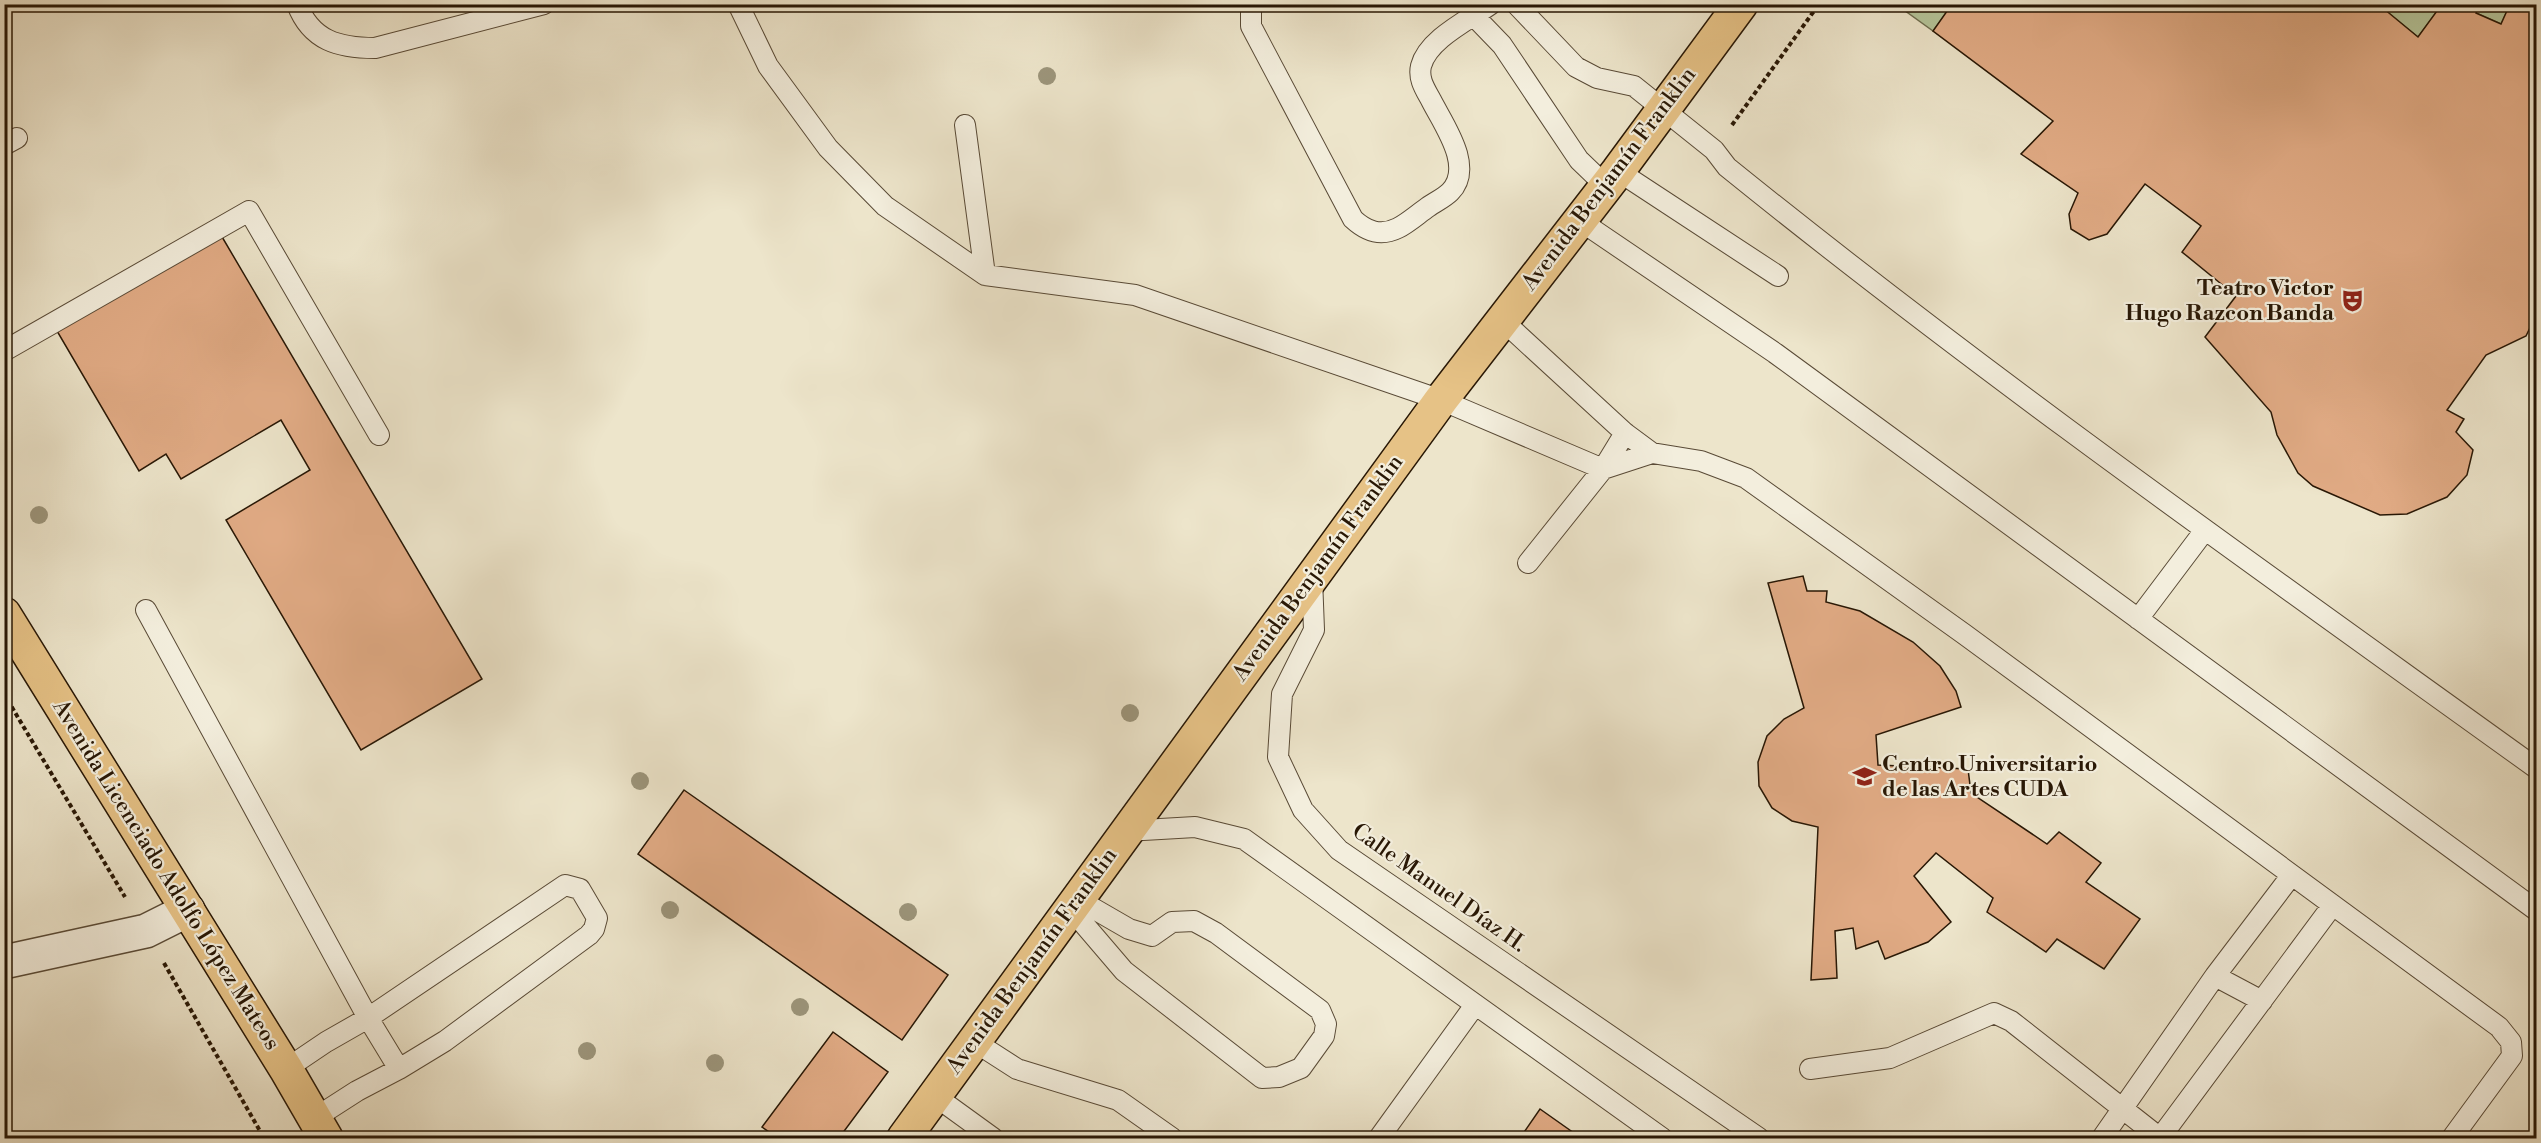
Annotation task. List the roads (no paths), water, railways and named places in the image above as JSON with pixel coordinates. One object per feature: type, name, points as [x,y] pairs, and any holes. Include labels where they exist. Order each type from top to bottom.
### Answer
[{"type":"main road","name":"Avenida Benjamín Franklin","points":[[904,1138],[1441,400],[1612,178],[1741,4]]},
{"type":"main road","name":"Avenida Licenciado Adolfo López Mateos","points":[[4,614],[286,1069],[320,1128]]},
{"type":"street","points":[[4,962],[146,932],[188,910]]},
{"type":"lane","points":[[297,4],[302,19],[322,38],[347,48],[375,48],[544,4]]},
{"type":"lane","points":[[738,4],[768,66],[828,148],[885,206],[985,275],[1135,295],[1441,400],[1603,469],[1652,453]]},
{"type":"lane","points":[[1253,4],[1251,26],[1353,219],[1365,230],[1380,233],[1397,229],[1451,191],[1460,177],[1459,162],[1453,143],[1421,82],[1420,69],[1424,58],[1434,44],[1491,4]]},
{"type":"lane","points":[[1516,4],[1576,67],[1596,78],[1634,86],[1714,150],[1727,167],[1845,262],[2205,530],[2536,768]]},
{"type":"lane","points":[[1474,16],[1502,45],[1579,160],[1778,276]]},
{"type":"lane","points":[[965,125],[985,275]]},
{"type":"lane","points":[[4,351],[249,211],[379,435]]},
{"type":"lane","points":[[1579,220],[1775,353],[2536,910]]},
{"type":"lane","points":[[1502,320],[1625,433],[1652,453],[1701,461],[1746,478],[1964,634],[2499,1027],[2511,1042],[2512,1056],[2452,1138]]},
{"type":"lane","points":[[1528,563],[1603,469],[1625,433]]},
{"type":"lane","points":[[2138,619],[2205,530]]},
{"type":"lane","name":"Calle Manuel Díaz H.","points":[[1312,575],[1314,630],[1282,694],[1278,757],[1303,810],[1339,850],[1759,1138]]},
{"type":"lane","points":[[146,610],[368,1018],[399,1069]]},
{"type":"lane","points":[[1126,831],[1195,827],[1244,839],[1662,1138]]},
{"type":"lane","points":[[2102,1138],[2215,976],[2291,876]]},
{"type":"lane","points":[[286,1069],[326,1042],[368,1018],[565,885],[580,889],[597,918],[594,929],[589,935],[445,1041],[399,1069],[365,1086],[320,1128]]},
{"type":"lane","points":[[1074,904],[1152,936],[1172,922],[1194,921],[1215,933],[1320,1010],[1326,1023],[1324,1036],[1301,1068],[1279,1077],[1262,1078],[1124,971],[1074,904]]},
{"type":"lane","points":[[1810,1069],[1890,1058],[1994,1013],[2011,1021],[2160,1138],[2332,906]]},
{"type":"lane","points":[[2215,976],[2262,1000]]},
{"type":"lane","points":[[1379,1138],[1475,1005]]},
{"type":"lane","points":[[975,1042],[1017,1069],[1119,1100],[1172,1138]]},
{"type":"lane","points":[[935,1096],[993,1138]]},
{"type":"place","name":"Teatro Victor Hugo Razcon Banda","points":[[2352,301]]},
{"type":"place","name":"Centro Universitario de las Artes CUDA","points":[[1864,777]]}]
